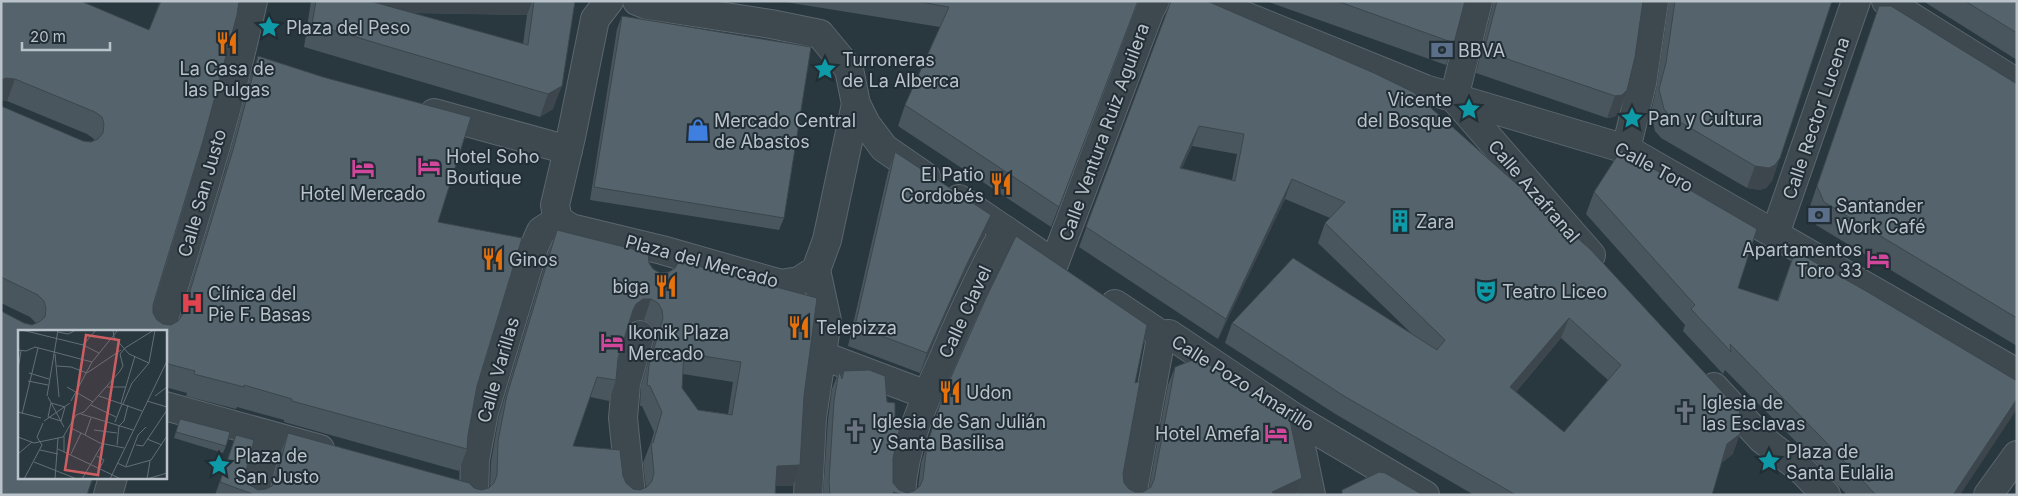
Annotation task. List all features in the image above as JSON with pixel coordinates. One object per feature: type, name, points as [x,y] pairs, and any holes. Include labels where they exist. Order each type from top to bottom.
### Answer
[{"type":"street","name":"Calle San Justo","points":[[160,330],[211,166],[253,59],[253,1]]},
{"type":"street","points":[[558,220],[555,205],[595,19],[609,1]]},
{"type":"street","points":[[637,1],[647,5],[771,24],[820,34],[849,69],[856,104],[866,124],[884,148],[1005,230]]},
{"type":"street","name":"Calle Ventura Ruiz Aguilera","points":[[1005,230],[1062,269],[1150,10],[1155,1]]},
{"type":"street","name":"Calle Toro","points":[[1208,1],[1425,89],[1626,149],[2017,373]]},
{"type":"street","points":[[1454,98],[1478,1]]},
{"type":"street","points":[[1626,149],[1642,83],[1654,1]]},
{"type":"street","name":"Calle Rector Lucena","points":[[1775,234],[1856,1]]},
{"type":"street","points":[[1886,1],[2017,83]]},
{"type":"street","name":"Calle Azafranal","points":[[1454,98],[1605,271]]},
{"type":"street","points":[[808,495],[812,417],[827,321],[816,270],[828,240],[856,104]]},
{"type":"street","points":[[413,106],[568,150]]},
{"type":"street","name":"Plaza del Mercado","points":[[558,220],[571,228],[662,250],[781,284],[800,281],[816,270]]},
{"type":"street","name":"Calle Varillas","points":[[474,493],[475,460],[484,412],[534,247],[540,231],[558,220]]},
{"type":"street","name":"Calle Clavel","points":[[901,495],[902,474],[912,436],[927,395],[964,311],[1005,230]]},
{"type":"street","points":[[656,278],[662,250]]},
{"type":"street","name":"Calle Pozo Amarillo","points":[[1096,291],[1159,335],[1169,334],[1295,418],[1425,495]]},
{"type":"street","points":[[631,495],[624,418],[626,383],[640,335]]},
{"type":"street","points":[[1132,495],[1160,343],[1159,335]]},
{"type":"street","points":[[822,355],[927,395]]},
{"type":"street","points":[[1694,366],[1762,438],[1801,469],[1826,495]]},
{"type":"street","points":[[166,406],[344,456]]},
{"type":"street","points":[[1295,418],[1311,495]]},
{"type":"street","points":[[254,495],[269,435]]},
{"type":"street","points":[[1988,495],[2017,455]]},
{"type":"street","points":[[108,495],[113,478]]},
{"type":"street","points":[[446,484],[474,493]]},
{"type":"building","points":[[1,1],[83,1],[149,30],[161,1],[239,1],[237,15],[203,141],[153,305],[153,313],[157,320],[163,324],[171,325],[178,321],[183,314],[233,150],[258,56],[323,77],[471,117],[438,222],[522,238],[477,386],[467,449],[292,401],[292,399],[244,385],[244,387],[194,374],[195,371],[166,363],[166,330],[18,330],[18,478],[93,478],[87,495],[1,495],[1,311],[32,325],[45,317],[46,309],[44,301],[38,295],[1,277],[1,106],[83,141],[91,142],[98,139],[103,133],[104,124],[102,117],[95,112],[15,79],[6,78],[1,80]]},
{"type":"building","points":[[316,1],[370,1],[528,45],[534,1],[575,1],[562,86],[548,94],[312,24]]},
{"type":"building","points":[[915,1],[1138,1],[1059,207],[905,105],[949,7]]},
{"type":"building","points":[[1171,1],[1207,1],[1374,73],[1413,92],[1591,250],[1739,410],[1742,426],[1740,434],[1727,444],[1712,495],[1516,495],[1344,396],[1232,323],[1293,258],[1437,350],[1445,340],[1325,223],[1345,202],[1292,179],[1226,319],[1086,227]],"holes":[[[1199,126],[1244,134],[1235,181],[1180,168]],[[1569,318],[1621,365],[1564,432],[1510,387]]]},
{"type":"building","points":[[1337,1],[1465,1],[1454,43]]},
{"type":"building","points":[[1497,1],[1643,1],[1635,57],[1627,90],[1622,95],[1615,96],[1484,51]]},
{"type":"building","points":[[1675,1],[1832,1],[1780,158],[1775,165],[1769,168],[1755,166],[1670,116],[1664,109],[1659,89],[1666,63]]},
{"type":"building","points":[[1965,1],[2017,1],[2017,33]]},
{"type":"building","points":[[1879,6],[1891,6],[2017,84],[2017,318],[1824,202],[1817,186]]},
{"type":"building","name":"Mercado Central de Abastos","points":[[622,16],[811,47],[784,218],[594,187]]},
{"type":"building","points":[[1621,150],[1757,229],[1738,288],[1778,301],[1795,251],[2017,381],[2017,399],[1953,495],[1876,495],[1730,344],[1731,352],[1691,309],[1695,305],[1594,192]]},
{"type":"building","points":[[895,152],[991,215],[927,353],[855,326]]},
{"type":"building","points":[[557,230],[648,253],[649,263],[653,269],[660,273],[669,272],[675,268],[679,261],[817,298],[804,396],[800,465],[777,466],[775,495],[255,495],[220,482],[236,435],[254,440],[246,471],[246,478],[250,485],[258,490],[272,486],[276,479],[288,433],[469,483],[474,488],[481,490],[489,488],[494,483],[497,475],[498,441],[507,395]],"holes":[[[643,299],[651,299],[658,303],[662,310],[663,318],[649,365],[647,385],[650,386],[662,412],[653,443],[651,442],[654,473],[652,481],[647,487],[640,490],[633,489],[626,483],[623,476],[620,450],[573,446],[597,377],[616,380],[618,358],[633,310],[636,304]],[[684,353],[741,362],[732,415],[698,410],[682,388]]]},
{"type":"building","points":[[1016,236],[1147,325],[1135,383],[1140,381],[1123,474],[1124,483],[1129,489],[1135,492],[1143,492],[1151,487],[1154,480],[1175,367],[1198,358],[1289,416],[1302,478],[1272,492],[1276,495],[904,495],[893,492],[894,495],[830,495],[829,481],[834,401],[839,371],[842,379],[844,371],[869,370],[885,376],[887,402],[895,403],[895,424],[901,423],[893,458],[893,483],[899,490],[907,493],[914,491],[920,486],[923,479],[927,445],[943,395]]},
{"type":"building","points":[[180,419],[230,432],[226,446],[176,432]]},
{"type":"building","points":[[1379,472],[1385,473],[1423,495],[1342,495],[1342,490]]},
{"type":"place","name":"Plaza del Peso","points":[[269,27]]},
{"type":"place","name":"La Casa de las Pulgas","points":[[227,43]]},
{"type":"place","name":"BBVA","points":[[1442,50]]},
{"type":"place","name":"Turroneras de La Alberca","points":[[825,69]]},
{"type":"place","name":"Vicente del Bosque","points":[[1469,109]]},
{"type":"place","name":"Pan y Cultura","points":[[1632,118]]},
{"type":"place","name":"Mercado Central de Abastos","points":[[698,130]]},
{"type":"place","name":"Hotel Soho Boutique","points":[[429,166]]},
{"type":"place","name":"Hotel Mercado","points":[[363,168]]},
{"type":"place","name":"El Patio Cordobés","points":[[1001,184]]},
{"type":"place","name":"Santander Work Café","points":[[1819,215]]},
{"type":"place","name":"Zara","points":[[1400,221]]},
{"type":"place","name":"Ginos","points":[[493,259]]},
{"type":"place","name":"Apartamentos Toro 33","points":[[1878,259]]},
{"type":"place","name":"biga","points":[[666,286]]},
{"type":"place","name":"Teatro Liceo","points":[[1486,291]]},
{"type":"place","name":"Clínica del Pie F. Basas","points":[[192,303]]},
{"type":"place","name":"Telepizza","points":[[799,327]]},
{"type":"place","name":"Ikonik Plaza Mercado","points":[[612,342]]},
{"type":"place","name":"Udon","points":[[950,392]]},
{"type":"place","name":"Iglesia de las Esclavas","points":[[1685,412]]},
{"type":"place","name":"Iglesia de San Julián y Santa Basilisa","points":[[855,431]]},
{"type":"place","name":"Hotel Amefa","points":[[1276,433]]},
{"type":"place","name":"Plaza de Santa Eulalia","points":[[1769,461]]},
{"type":"place","name":"Plaza de San Justo","points":[[219,465]]}]
